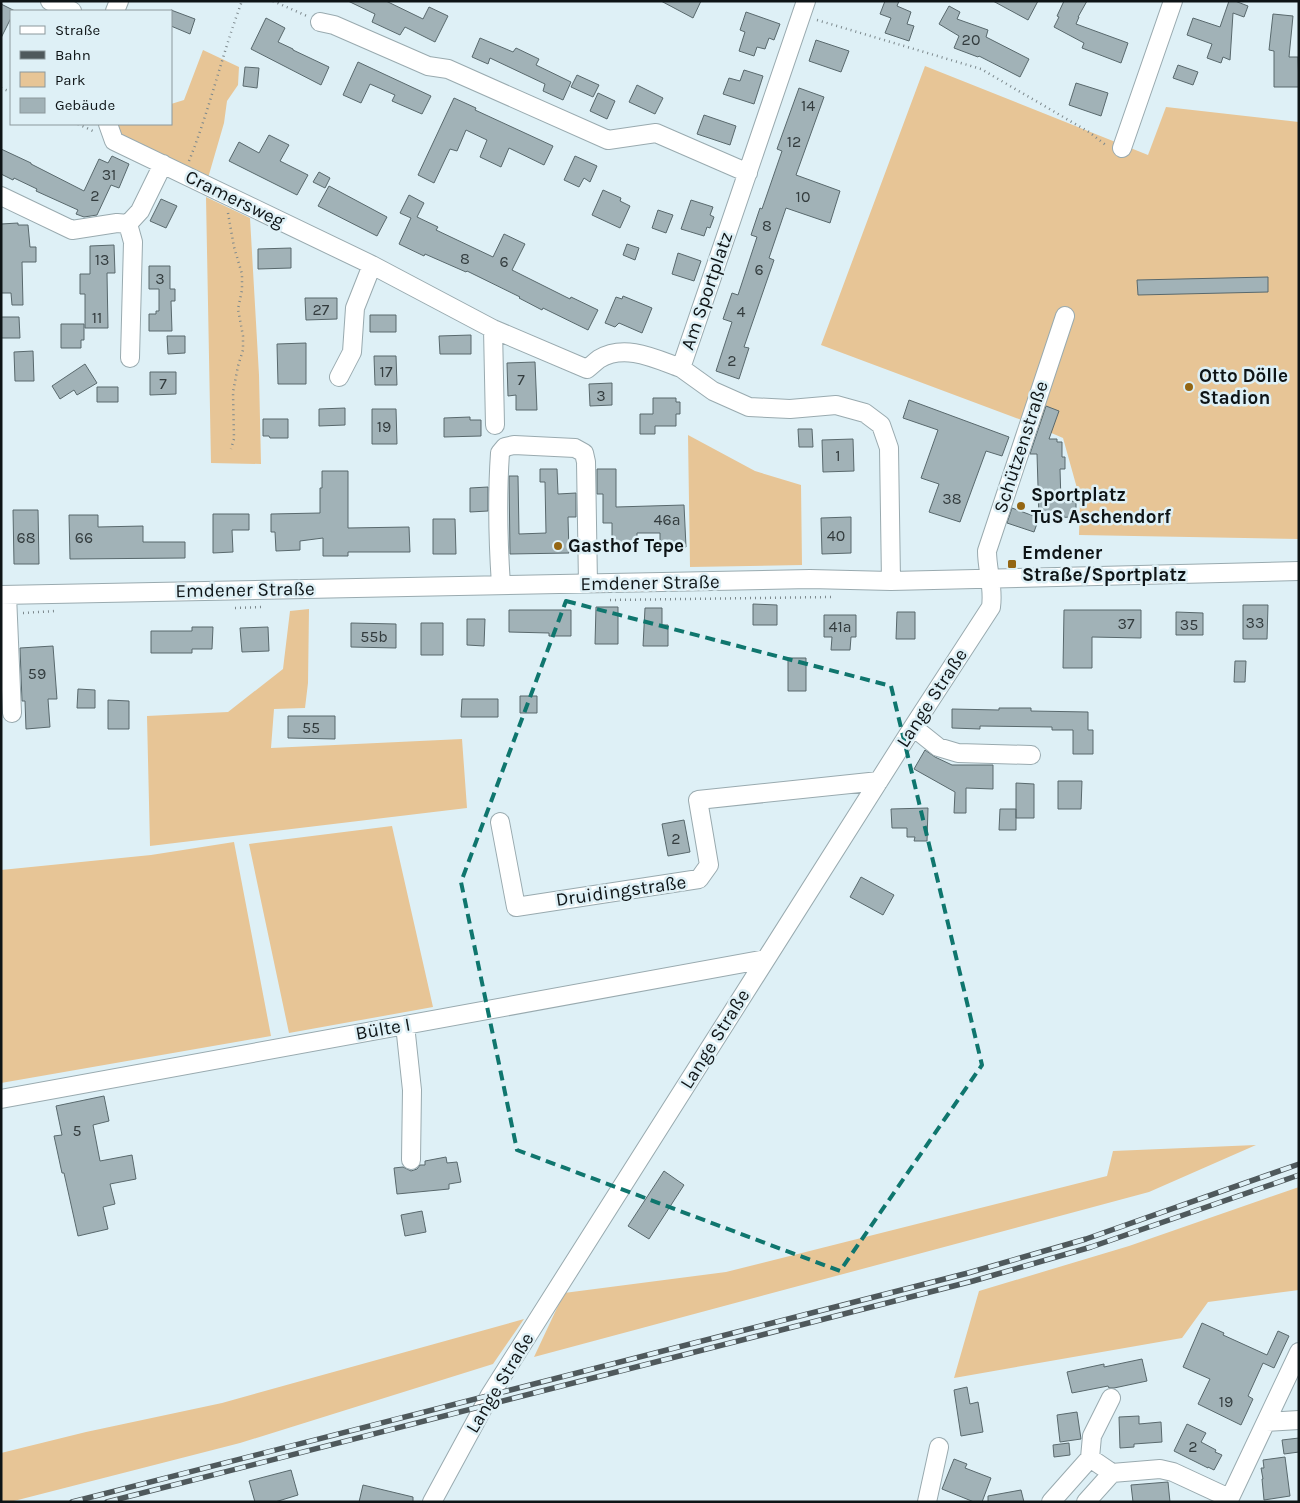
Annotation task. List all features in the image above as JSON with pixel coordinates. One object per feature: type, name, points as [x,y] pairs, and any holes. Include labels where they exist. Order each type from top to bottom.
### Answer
[{"type":"street","points":[[50,1],[70,10]]},
{"type":"street","points":[[1122,148],[1173,1]]},
{"type":"street","name":"Am Sportplatz","points":[[803,8],[681,368],[713,391],[749,407],[790,409],[836,405],[865,412],[880,425],[889,448],[891,581]]},
{"type":"street","points":[[320,22],[334,25],[428,66],[448,69],[608,140],[656,133],[748,173]]},
{"type":"street","name":"Cramersweg","points":[[108,125],[114,141],[372,265],[493,330],[587,369],[600,358],[620,352],[641,354],[681,368]]},
{"type":"street","points":[[128,224],[140,210],[163,164]]},
{"type":"street","points":[[1,196],[72,230],[117,223],[128,224]]},
{"type":"street","points":[[128,224],[133,242],[130,358]]},
{"type":"street","points":[[339,377],[352,352],[355,308],[372,265]]},
{"type":"street","name":"Schützenstraße","points":[[991,578],[987,562],[987,551],[1065,316]]},
{"type":"street","points":[[493,330],[495,425]]},
{"type":"street","points":[[502,585],[499,548],[500,452],[505,447],[514,445],[575,448],[584,453],[586,462],[588,584]]},
{"type":"street","name":"Emdener Straße","points":[[4,595],[810,579],[891,581],[1299,571]]},
{"type":"street","name":"Lange Straße","points":[[432,1502],[490,1395],[878,781],[991,607],[993,592],[991,578]]},
{"type":"street","points":[[4,595],[12,713]]},
{"type":"street","points":[[913,727],[938,747],[958,753],[1031,755]]},
{"type":"street","name":"Druidingstraße","points":[[500,822],[516,907],[700,879],[709,865],[698,800],[878,781]]},
{"type":"street","name":"Bülte I","points":[[1,1099],[766,959]]},
{"type":"street","points":[[405,1025],[412,1090],[411,1160]]},
{"type":"street","points":[[1090,1458],[1112,1473],[1160,1469],[1173,1472],[1229,1500],[1299,1352]]},
{"type":"street","points":[[1050,1502],[1090,1458],[1092,1436],[1111,1398]]},
{"type":"street","points":[[1266,1422],[1299,1420]]},
{"type":"street","points":[[927,1502],[939,1447]]},
{"type":"street","points":[[1086,1502],[1112,1473]]},
{"type":"path","points":[[183,174],[203,122],[229,34],[242,1]]},
{"type":"path","points":[[273,1],[320,22]]},
{"type":"path","points":[[803,8],[981,70],[1090,132],[1111,149],[1122,148]]},
{"type":"path","points":[[230,197],[228,210],[234,247],[242,274],[238,308],[243,336],[243,350],[233,392],[234,439],[231,449]]},
{"type":"highlighted area","points":[[566,601],[891,686],[982,1065],[840,1271],[517,1150],[461,882]]},
{"type":"green space","points":[[203,50],[239,67],[238,85],[227,101],[224,123],[208,178],[121,135],[115,125],[172,125],[172,104],[184,100]]},
{"type":"green space","points":[[925,66],[1148,155],[1166,107],[1299,122],[1299,539],[1079,535],[1080,499],[1063,438],[1019,419],[821,345]]},
{"type":"green space","points":[[206,197],[250,218],[259,375],[261,464],[211,463]]},
{"type":"green space","points":[[688,435],[755,471],[801,485],[802,565],[690,567]]},
{"type":"green space","points":[[309,609],[308,683],[305,708],[274,709],[271,748],[462,739],[467,808],[150,846],[147,716],[228,712],[283,669],[290,611]]},
{"type":"green space","points":[[392,826],[433,1007],[289,1033],[249,844]]},
{"type":"green space","points":[[234,842],[271,1036],[1,1083],[1,870],[151,855]]},
{"type":"green space","points":[[1256,1145],[1149,1192],[534,1357],[564,1293],[726,1272],[1107,1176],[1113,1151]]},
{"type":"green space","points":[[1299,1187],[1299,1290],[1208,1302],[1182,1338],[954,1378],[979,1291],[1129,1246]]},
{"type":"green space","points":[[524,1319],[493,1364],[240,1443],[10,1502],[1,1502],[1,1453],[86,1432],[222,1403]]},
{"type":"building","points":[[348,1],[386,1],[423,19],[429,7],[448,16],[435,42],[405,27],[400,35],[372,22],[375,14]]},
{"type":"building","points":[[661,1],[701,1],[693,18]]},
{"type":"building","points":[[885,1],[899,1],[897,6],[911,12],[907,24],[914,26],[909,41],[885,33],[891,18],[880,14]]},
{"type":"building","points":[[993,1],[1038,1],[1028,20]]},
{"type":"building","points":[[1064,1],[1087,1],[1076,24],[1128,43],[1121,63],[1082,48],[1084,43],[1054,27]]},
{"type":"building","points":[[1229,1],[1235,1],[1248,6],[1244,17],[1233,13],[1230,60],[1223,57],[1221,63],[1207,58],[1212,44],[1187,35],[1193,18],[1220,27]]},
{"type":"building","points":[[1,4],[13,10],[10,10],[10,20],[1,38]]},
{"type":"building","points":[[949,6],[960,12],[957,19],[988,30],[986,37],[1029,59],[1020,77],[979,56],[954,48],[959,36],[939,24]]},
{"type":"building","points":[[172,10],[195,19],[190,34],[172,26]]},
{"type":"building","points":[[746,12],[780,24],[774,40],[769,38],[765,49],[757,47],[754,56],[739,51],[745,32],[740,30]]},
{"type":"building","points":[[1273,14],[1293,16],[1289,57],[1298,57],[1299,87],[1274,87],[1274,51],[1269,50]]},
{"type":"building","points":[[266,18],[285,28],[278,42],[329,67],[321,85],[251,49]]},
{"type":"building","points":[[480,38],[513,52],[516,48],[539,59],[536,65],[571,82],[563,100],[543,91],[545,84],[490,58],[488,64],[472,57]]},
{"type":"building","points":[[816,40],[849,51],[841,72],[809,61]]},
{"type":"building","points":[[358,62],[431,96],[422,114],[392,101],[395,95],[370,84],[361,103],[343,95]]},
{"type":"building","points":[[1178,65],[1198,72],[1193,85],[1173,78]]},
{"type":"building","points":[[245,67],[259,68],[257,88],[243,86]]},
{"type":"building","points":[[744,70],[763,76],[754,104],[723,94],[729,78],[740,81]]},
{"type":"building","points":[[577,75],[599,85],[593,97],[571,87]]},
{"type":"building","points":[[1076,83],[1108,93],[1101,116],[1069,105]]},
{"type":"building","points":[[637,85],[663,98],[655,114],[629,102]]},
{"type":"building","points":[[799,88],[824,97],[796,175],[840,191],[830,223],[786,208],[769,258],[774,260],[744,347],[749,348],[739,379],[716,371],[732,322],[723,319],[732,293],[738,295],[757,237],[751,235],[782,151],[777,149]]},
{"type":"building","points":[[598,93],[615,101],[607,119],[590,111]]},
{"type":"building","points":[[454,98],[476,108],[475,110],[553,146],[544,165],[509,148],[501,167],[480,157],[487,140],[466,130],[457,151],[450,149],[434,183],[418,175]]},
{"type":"building","points":[[704,115],[736,126],[730,145],[697,134]]},
{"type":"building","points":[[269,135],[289,145],[280,161],[308,175],[297,195],[229,161],[239,142],[259,153]]},
{"type":"building","points":[[1,149],[84,191],[99,159],[108,163],[112,156],[129,164],[119,188],[111,185],[97,215],[84,217],[76,214],[78,210],[36,191],[37,189],[14,178],[13,180],[1,174]]},
{"type":"building","points":[[575,156],[597,166],[590,182],[584,178],[579,187],[564,180]]},
{"type":"building","points":[[319,172],[330,178],[325,188],[313,182]]},
{"type":"building","points":[[329,186],[387,217],[377,236],[318,206]]},
{"type":"building","points":[[603,190],[621,198],[620,201],[630,206],[620,228],[592,215]]},
{"type":"building","points":[[409,195],[424,203],[417,217],[438,227],[436,230],[493,257],[504,234],[525,244],[512,270],[570,299],[571,297],[598,310],[588,330],[543,308],[542,310],[467,271],[425,254],[424,256],[399,244],[411,218],[400,213]]},
{"type":"building","points":[[161,199],[177,206],[166,228],[150,221]]},
{"type":"building","points":[[691,200],[713,207],[710,215],[714,217],[710,228],[707,227],[704,236],[681,229]]},
{"type":"building","points":[[658,210],[673,215],[666,233],[652,228]]},
{"type":"building","points":[[18,223],[18,225],[28,225],[30,247],[36,247],[36,262],[22,262],[23,305],[12,305],[11,293],[1,293],[1,224]]},
{"type":"building","points":[[627,244],[639,248],[635,260],[623,255]]},
{"type":"building","points":[[114,245],[115,273],[107,273],[108,328],[85,328],[85,294],[80,294],[80,274],[90,274],[90,246]]},
{"type":"building","points":[[291,248],[291,268],[258,269],[258,249]]},
{"type":"building","points":[[678,253],[701,261],[694,281],[672,274]]},
{"type":"building","points":[[149,266],[170,266],[170,289],[175,289],[175,301],[171,301],[172,331],[149,331],[149,314],[156,314],[156,311],[159,311],[159,289],[149,289]]},
{"type":"building","points":[[1268,277],[1268,292],[1138,295],[1137,280]]},
{"type":"building","points":[[623,296],[652,308],[642,333],[619,323],[615,327],[605,323],[616,297],[622,299]]},
{"type":"building","points":[[305,298],[337,298],[337,319],[306,320]]},
{"type":"building","points":[[370,315],[396,315],[396,332],[370,332]]},
{"type":"building","points":[[1,317],[19,317],[20,338],[1,338]]},
{"type":"building","points":[[61,324],[84,324],[84,340],[81,340],[81,348],[61,348]]},
{"type":"building","points":[[471,335],[471,354],[440,354],[439,336]]},
{"type":"building","points":[[167,336],[185,336],[185,353],[168,354]]},
{"type":"building","points":[[306,343],[306,384],[278,384],[277,344]]},
{"type":"building","points":[[33,351],[34,381],[15,381],[14,352]]},
{"type":"building","points":[[374,356],[396,356],[397,385],[375,385]]},
{"type":"building","points":[[535,362],[537,410],[516,410],[516,395],[508,396],[507,363]]},
{"type":"building","points":[[85,364],[97,383],[77,395],[74,390],[60,399],[52,386]]},
{"type":"building","points":[[150,372],[176,372],[176,394],[150,395]]},
{"type":"building","points":[[612,383],[612,405],[590,406],[589,384]]},
{"type":"building","points":[[97,387],[118,387],[118,402],[97,402]]},
{"type":"building","points":[[653,398],[676,398],[676,402],[680,402],[680,414],[676,414],[676,426],[655,426],[655,434],[640,434],[640,414],[653,414]]},
{"type":"building","points":[[909,400],[1009,437],[1002,456],[986,451],[960,522],[929,512],[939,484],[921,478],[938,430],[903,418]]},
{"type":"building","points":[[1046,406],[1059,411],[1049,439],[1057,439],[1057,442],[1062,442],[1062,457],[1065,457],[1065,469],[1060,469],[1061,502],[1076,501],[1076,517],[1039,518],[1037,454],[1030,454]]},
{"type":"building","points":[[345,408],[345,425],[319,426],[319,409]]},
{"type":"building","points":[[372,409],[396,409],[397,444],[372,444]]},
{"type":"building","points":[[470,417],[470,420],[481,420],[481,436],[444,437],[444,418]]},
{"type":"building","points":[[263,419],[288,419],[288,438],[263,436]]},
{"type":"building","points":[[798,429],[812,429],[813,447],[799,447]]},
{"type":"building","points":[[853,439],[854,471],[823,472],[822,440]]},
{"type":"building","points":[[540,469],[557,469],[558,494],[576,493],[576,517],[568,517],[569,553],[510,554],[509,476],[518,476],[519,534],[546,533],[545,482],[540,482]]},
{"type":"building","points":[[597,469],[616,469],[616,507],[684,505],[686,547],[660,547],[660,533],[637,533],[637,547],[612,547],[612,523],[603,523],[603,494],[597,494]]},
{"type":"building","points":[[322,471],[348,471],[348,528],[409,527],[410,552],[348,552],[348,556],[323,556],[323,538],[300,541],[300,550],[276,551],[275,532],[271,532],[271,514],[320,513]]},
{"type":"building","points":[[488,487],[488,511],[470,512],[470,488]]},
{"type":"building","points":[[1012,508],[1039,518],[1034,532],[1007,523]]},
{"type":"building","points":[[13,510],[38,510],[39,564],[14,564]]},
{"type":"building","points":[[213,514],[249,514],[249,530],[232,530],[233,552],[213,553]]},
{"type":"building","points":[[69,515],[98,515],[98,527],[143,526],[143,542],[185,542],[185,558],[70,559]]},
{"type":"building","points":[[851,517],[851,553],[822,554],[821,518]]},
{"type":"building","points":[[433,519],[455,519],[456,554],[433,554]]},
{"type":"building","points":[[753,604],[777,605],[777,625],[753,625]]},
{"type":"building","points":[[1243,605],[1268,605],[1267,639],[1243,639]]},
{"type":"building","points":[[596,607],[618,607],[618,644],[595,644]]},
{"type":"building","points":[[645,608],[662,608],[662,625],[668,625],[668,646],[643,646]]},
{"type":"building","points":[[509,610],[571,610],[571,636],[549,636],[549,633],[509,632]]},
{"type":"building","points":[[1064,610],[1141,610],[1141,638],[1092,637],[1092,668],[1063,668]]},
{"type":"building","points":[[897,612],[915,612],[915,639],[896,639]]},
{"type":"building","points":[[1176,612],[1203,613],[1203,635],[1176,635]]},
{"type":"building","points":[[824,615],[856,615],[856,637],[851,637],[850,650],[831,650],[832,637],[824,637]]},
{"type":"building","points":[[467,619],[485,619],[484,646],[467,645]]},
{"type":"building","points":[[351,623],[396,624],[396,648],[351,647]]},
{"type":"building","points":[[421,623],[443,623],[443,655],[421,655]]},
{"type":"building","points":[[192,627],[213,627],[212,649],[192,649],[192,653],[151,653],[151,631],[192,631]]},
{"type":"building","points":[[268,627],[269,651],[242,652],[240,628]]},
{"type":"building","points":[[53,646],[57,699],[48,699],[50,727],[26,729],[25,701],[22,701],[20,648]]},
{"type":"building","points":[[788,658],[806,658],[806,691],[788,691]]},
{"type":"building","points":[[1235,661],[1246,661],[1245,682],[1234,682]]},
{"type":"building","points":[[78,689],[95,690],[95,708],[77,708]]},
{"type":"building","points":[[520,696],[537,696],[537,713],[520,713]]},
{"type":"building","points":[[462,699],[498,699],[498,717],[461,717]]},
{"type":"building","points":[[108,700],[129,701],[129,729],[108,729]]},
{"type":"building","points":[[999,708],[1031,708],[1031,711],[1088,712],[1088,730],[1093,730],[1093,754],[1073,754],[1073,730],[1052,730],[1052,727],[980,726],[980,729],[952,728],[952,709],[999,710]]},
{"type":"building","points":[[288,716],[335,716],[335,739],[288,738]]},
{"type":"building","points":[[925,750],[952,765],[993,765],[993,789],[966,788],[966,813],[954,813],[955,792],[914,769]]},
{"type":"building","points":[[1058,781],[1082,781],[1081,809],[1058,809]]},
{"type":"building","points":[[1016,783],[1034,784],[1034,818],[1016,818]]},
{"type":"building","points":[[928,808],[927,841],[914,841],[915,837],[907,837],[907,828],[892,828],[891,809]]},
{"type":"building","points":[[1000,809],[1016,809],[1016,830],[999,830]]},
{"type":"building","points":[[684,820],[690,852],[668,856],[662,824]]},
{"type":"building","points":[[861,877],[894,895],[883,915],[850,897]]},
{"type":"building","points":[[104,1096],[109,1121],[93,1125],[100,1161],[132,1155],[136,1179],[110,1184],[115,1204],[103,1207],[108,1229],[78,1236],[54,1136],[62,1135],[56,1106]]},
{"type":"building","points":[[446,1157],[447,1163],[457,1162],[461,1182],[449,1184],[449,1189],[397,1194],[394,1168],[403,1167],[411,1171],[417,1169],[420,1165],[425,1165],[425,1161]]},
{"type":"building","points":[[664,1171],[684,1185],[649,1239],[628,1226]]},
{"type":"building","points":[[422,1211],[426,1232],[405,1236],[401,1215]]},
{"type":"building","points":[[1202,1323],[1267,1355],[1278,1331],[1289,1336],[1274,1368],[1263,1363],[1248,1396],[1253,1399],[1241,1425],[1198,1404],[1210,1379],[1183,1367]]},
{"type":"building","points":[[1142,1359],[1147,1381],[1114,1388],[1109,1388],[1108,1386],[1072,1393],[1067,1372],[1104,1364],[1104,1367]]},
{"type":"building","points":[[967,1387],[970,1404],[978,1402],[983,1432],[961,1436],[954,1390]]},
{"type":"building","points":[[1077,1412],[1081,1439],[1060,1442],[1057,1415]]},
{"type":"building","points":[[1139,1416],[1139,1424],[1161,1422],[1162,1442],[1134,1444],[1134,1447],[1120,1448],[1119,1417]]},
{"type":"building","points":[[1187,1424],[1206,1433],[1201,1442],[1222,1455],[1214,1470],[1174,1451]]},
{"type":"building","points":[[1299,1438],[1299,1452],[1284,1454],[1282,1440]]},
{"type":"building","points":[[1069,1443],[1070,1455],[1054,1457],[1053,1445]]},
{"type":"building","points":[[1285,1457],[1290,1496],[1264,1500],[1261,1468],[1264,1468],[1263,1460]]},
{"type":"building","points":[[954,1459],[967,1464],[965,1468],[991,1478],[982,1502],[974,1502],[942,1489]]},
{"type":"building","points":[[291,1470],[298,1495],[275,1502],[255,1502],[249,1481]]},
{"type":"building","points":[[1168,1482],[1170,1502],[1133,1502],[1131,1485]]},
{"type":"building","points":[[363,1485],[413,1497],[413,1502],[359,1502]]},
{"type":"building","points":[[1021,1490],[1024,1502],[988,1502],[988,1496]]},
{"type":"railway","points":[[72,1502],[968,1273],[1086,1239],[1299,1164]]},
{"type":"railway","points":[[107,1502],[973,1281],[1091,1247],[1299,1175]]},
{"type":"place","name":"Otto Dölle Stadion","points":[[1189,387]]},
{"type":"place","name":"Sportplatz TuS Aschendorf","points":[[1021,506]]},
{"type":"place","name":"Gasthof Tepe","points":[[558,546]]},
{"type":"place","name":"Emdener Straße/Sportplatz","points":[[1012,564]]}]
